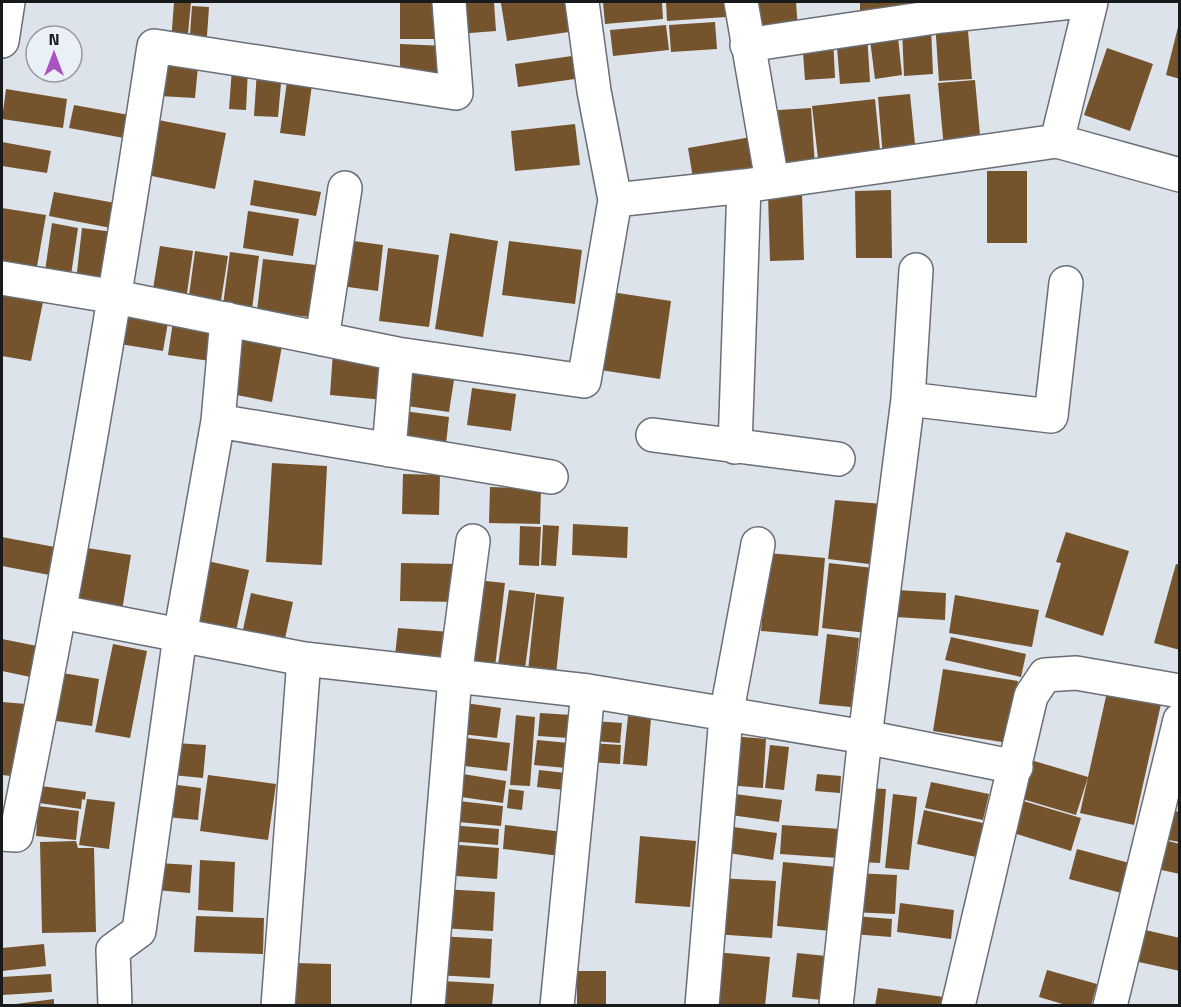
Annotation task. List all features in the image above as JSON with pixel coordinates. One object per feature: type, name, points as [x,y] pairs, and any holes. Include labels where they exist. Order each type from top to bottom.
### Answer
[{"type":"street","points":[[2,41],[8,2]]},
{"type":"street","points":[[2,834],[16,836],[61,612],[116,297],[154,46],[456,93],[449,2]]},
{"type":"street","points":[[2,278],[116,297],[397,354],[584,381],[615,200],[594,91],[582,2]]},
{"type":"street","points":[[735,447],[758,183],[747,45],[741,2]]},
{"type":"street","points":[[747,45],[944,9],[1072,2]]},
{"type":"street","points":[[1057,141],[1091,2]]},
{"type":"street","points":[[615,200],[758,183],[1057,141],[1179,175]]},
{"type":"street","points":[[322,339],[345,188]]},
{"type":"street","points":[[836,1005],[865,737],[908,399],[916,270]]},
{"type":"street","points":[[908,399],[1051,416],[1066,283]]},
{"type":"street","points":[[115,1005],[112,950],[139,931],[180,636],[218,421],[227,319]]},
{"type":"street","points":[[389,450],[397,354]]},
{"type":"street","points":[[218,421],[551,477]]},
{"type":"street","points":[[653,435],[838,459]]},
{"type":"street","points":[[428,1005],[455,677],[473,541]]},
{"type":"street","points":[[702,1005],[726,716],[758,544]]},
{"type":"street","points":[[61,612],[304,659],[588,692],[865,737],[1016,767]]},
{"type":"street","points":[[278,1005],[304,659]]},
{"type":"street","points":[[958,1005],[1016,767],[1030,696],[1045,675],[1076,673],[1179,691]]},
{"type":"street","points":[[557,1005],[588,692]]},
{"type":"street","points":[[1110,1005],[1179,720]]},
{"type":"building","points":[[174,2],[191,2],[187,44],[171,43]]},
{"type":"building","points":[[400,2],[445,2],[445,39],[400,39]]},
{"type":"building","points":[[455,2],[494,2],[496,31],[457,34]]},
{"type":"building","points":[[565,2],[569,32],[507,41],[501,3]]},
{"type":"building","points":[[603,2],[662,2],[663,19],[605,24]]},
{"type":"building","points":[[666,2],[725,2],[726,17],[667,21]]},
{"type":"building","points":[[755,2],[796,2],[798,30],[758,34]]},
{"type":"building","points":[[860,2],[923,2],[923,7],[860,11]]},
{"type":"building","points":[[192,6],[209,7],[206,50],[189,49]]},
{"type":"building","points":[[967,19],[972,79],[939,81],[935,22]]},
{"type":"building","points":[[1180,19],[1180,79],[1166,75]]},
{"type":"building","points":[[715,22],[717,49],[671,52],[669,25]]},
{"type":"building","points":[[666,25],[669,50],[613,56],[610,30]]},
{"type":"building","points":[[931,27],[933,74],[904,76],[902,28]]},
{"type":"building","points":[[897,28],[902,75],[875,79],[869,32]]},
{"type":"building","points":[[867,33],[870,82],[840,84],[836,35]]},
{"type":"building","points":[[833,37],[835,78],[805,80],[802,39]]},
{"type":"building","points":[[400,44],[446,46],[445,79],[400,78]]},
{"type":"building","points":[[1107,48],[1153,64],[1130,131],[1084,115]]},
{"type":"building","points":[[162,53],[199,56],[195,98],[159,96]]},
{"type":"building","points":[[572,56],[575,79],[518,87],[515,64]]},
{"type":"building","points":[[232,68],[248,69],[246,110],[229,109]]},
{"type":"building","points":[[257,70],[282,72],[278,117],[254,116]]},
{"type":"building","points":[[288,74],[313,77],[305,136],[280,133]]},
{"type":"building","points":[[975,80],[981,146],[944,149],[938,83]]},
{"type":"building","points":[[6,89],[67,99],[63,128],[2,119]]},
{"type":"building","points":[[910,94],[916,154],[883,157],[878,97]]},
{"type":"building","points":[[875,99],[881,160],[819,167],[812,106]]},
{"type":"building","points":[[74,105],[129,115],[124,138],[69,128]]},
{"type":"building","points":[[811,108],[815,166],[783,168],[778,110]]},
{"type":"building","points":[[153,119],[226,133],[215,189],[142,174]]},
{"type":"building","points":[[575,124],[580,165],[515,171],[511,131]]},
{"type":"building","points":[[751,137],[757,174],[694,184],[688,148]]},
{"type":"building","points":[[2,142],[51,151],[47,173],[2,166]]},
{"type":"building","points":[[987,171],[1027,171],[1027,243],[987,243]]},
{"type":"building","points":[[254,180],[321,192],[316,216],[250,205]]},
{"type":"building","points":[[891,190],[892,258],[856,258],[855,191]]},
{"type":"building","points":[[54,192],[121,204],[116,229],[49,216]]},
{"type":"building","points":[[802,194],[804,260],[770,261],[768,195]]},
{"type":"building","points":[[2,208],[46,215],[35,278],[2,272]]},
{"type":"building","points":[[248,211],[299,219],[293,256],[243,248]]},
{"type":"building","points":[[52,223],[78,228],[70,282],[44,278]]},
{"type":"building","points":[[82,228],[114,232],[108,285],[76,281]]},
{"type":"building","points":[[450,233],[498,241],[483,337],[435,329]]},
{"type":"building","points":[[339,239],[383,245],[378,291],[333,285]]},
{"type":"building","points":[[509,241],[582,250],[575,304],[502,295]]},
{"type":"building","points":[[160,246],[193,251],[186,300],[152,295]]},
{"type":"building","points":[[388,248],[439,255],[429,327],[379,321]]},
{"type":"building","points":[[195,251],[228,256],[220,307],[188,303]]},
{"type":"building","points":[[230,252],[259,256],[252,309],[223,305]]},
{"type":"building","points":[[263,259],[316,265],[310,317],[257,311]]},
{"type":"building","points":[[2,284],[45,292],[31,361],[2,356]]},
{"type":"building","points":[[611,292],[671,301],[660,379],[600,370]]},
{"type":"building","points":[[126,305],[170,311],[163,351],[120,344]]},
{"type":"building","points":[[174,315],[217,322],[210,361],[168,355]]},
{"type":"building","points":[[233,331],[283,340],[272,402],[221,392]]},
{"type":"building","points":[[333,352],[388,356],[385,400],[330,395]]},
{"type":"building","points":[[413,361],[456,367],[449,412],[407,406]]},
{"type":"building","points":[[472,388],[516,394],[511,431],[467,425]]},
{"type":"building","points":[[404,411],[449,417],[445,453],[400,448]]},
{"type":"building","points":[[272,463],[327,466],[322,565],[266,562]]},
{"type":"building","points":[[403,474],[440,475],[439,515],[402,514]]},
{"type":"building","points":[[490,487],[541,489],[540,524],[489,523]]},
{"type":"building","points":[[835,500],[883,504],[877,565],[828,559]]},
{"type":"building","points":[[573,524],[628,527],[627,558],[572,555]]},
{"type":"building","points":[[543,525],[559,526],[556,566],[541,565]]},
{"type":"building","points":[[520,526],[541,527],[539,566],[519,565]]},
{"type":"building","points":[[1066,532],[1129,551],[1103,636],[1045,617],[1061,563],[1056,562]]},
{"type":"building","points":[[2,537],[60,548],[55,576],[2,566]]},
{"type":"building","points":[[81,547],[131,555],[121,617],[71,609]]},
{"type":"building","points":[[768,553],[825,558],[818,636],[761,631]]},
{"type":"building","points":[[198,559],[249,570],[236,631],[185,620]]},
{"type":"building","points":[[401,563],[458,564],[458,602],[400,601]]},
{"type":"building","points":[[829,563],[882,569],[876,634],[822,628]]},
{"type":"building","points":[[1176,564],[1180,565],[1180,650],[1154,643]]},
{"type":"building","points":[[476,580],[505,583],[495,667],[466,663]]},
{"type":"building","points":[[509,590],[535,593],[524,676],[497,672]]},
{"type":"building","points":[[897,590],[946,593],[945,620],[895,617]]},
{"type":"building","points":[[251,593],[293,602],[284,643],[242,634]]},
{"type":"building","points":[[536,594],[564,597],[555,684],[527,681]]},
{"type":"building","points":[[955,595],[1039,610],[1032,647],[949,633]]},
{"type":"building","points":[[398,628],[450,632],[447,669],[394,665]]},
{"type":"building","points":[[827,634],[859,638],[851,707],[819,704]]},
{"type":"building","points":[[951,637],[1026,654],[1021,677],[945,660]]},
{"type":"building","points":[[2,639],[42,647],[35,678],[2,671]]},
{"type":"building","points":[[113,644],[147,651],[130,738],[95,732]]},
{"type":"building","points":[[943,669],[1018,681],[1008,743],[933,731]]},
{"type":"building","points":[[56,672],[99,679],[92,726],[49,720]]},
{"type":"building","points":[[1107,692],[1161,704],[1134,825],[1080,813]]},
{"type":"building","points":[[2,702],[26,704],[20,777],[2,775]]},
{"type":"building","points":[[465,703],[501,708],[497,738],[461,734]]},
{"type":"building","points":[[540,713],[571,715],[569,738],[538,736]]},
{"type":"building","points":[[516,715],[535,717],[530,786],[510,785]]},
{"type":"building","points":[[628,716],[651,718],[647,766],[623,764]]},
{"type":"building","points":[[594,721],[622,723],[620,743],[593,741]]},
{"type":"building","points":[[731,736],[766,739],[763,788],[727,785]]},
{"type":"building","points":[[459,737],[510,743],[507,771],[456,765]]},
{"type":"building","points":[[537,740],[569,743],[566,768],[534,765]]},
{"type":"building","points":[[175,743],[206,745],[203,778],[172,775]]},
{"type":"building","points":[[591,743],[621,745],[620,764],[590,762]]},
{"type":"building","points":[[770,745],[789,747],[784,790],[765,788]]},
{"type":"building","points":[[1031,760],[1088,777],[1076,815],[1019,798]]},
{"type":"building","points":[[539,770],[566,773],[564,790],[537,787]]},
{"type":"building","points":[[457,773],[506,781],[503,803],[454,796]]},
{"type":"building","points":[[817,774],[841,776],[840,793],[815,791]]},
{"type":"building","points":[[208,775],[276,784],[268,840],[200,831]]},
{"type":"building","points":[[931,782],[989,794],[983,820],[925,808]]},
{"type":"building","points":[[169,784],[201,788],[198,820],[166,817]]},
{"type":"building","points":[[41,786],[86,792],[85,800],[82,799],[81,809],[39,803]]},
{"type":"building","points":[[865,788],[886,789],[880,863],[859,862]]},
{"type":"building","points":[[509,789],[524,791],[522,810],[507,808]]},
{"type":"building","points":[[727,793],[782,800],[779,822],[724,814]]},
{"type":"building","points":[[893,794],[917,797],[909,870],[885,868]]},
{"type":"building","points":[[87,799],[115,802],[109,849],[79,845]]},
{"type":"building","points":[[450,800],[503,806],[501,826],[448,821]]},
{"type":"building","points":[[1020,800],[1081,818],[1071,851],[1010,832]]},
{"type":"building","points":[[38,806],[79,811],[76,840],[36,836]]},
{"type":"building","points":[[924,810],[983,823],[976,857],[917,844]]},
{"type":"building","points":[[1174,811],[1180,812],[1180,842],[1168,840]]},
{"type":"building","points":[[449,825],[499,829],[498,845],[448,841]]},
{"type":"building","points":[[505,825],[563,832],[560,856],[503,849]]},
{"type":"building","points":[[782,825],[840,829],[838,858],[780,854]]},
{"type":"building","points":[[726,826],[777,833],[773,860],[722,852]]},
{"type":"building","points":[[640,836],[696,841],[690,907],[635,903]]},
{"type":"building","points":[[1164,840],[1180,844],[1180,874],[1157,869]]},
{"type":"building","points":[[76,841],[78,848],[94,848],[96,932],[42,933],[40,842]]},
{"type":"building","points":[[446,844],[499,848],[497,879],[443,875]]},
{"type":"building","points":[[1077,849],[1133,864],[1125,894],[1069,879]]},
{"type":"building","points":[[200,860],[235,862],[233,912],[198,910]]},
{"type":"building","points":[[783,862],[837,867],[831,931],[777,926]]},
{"type":"building","points":[[158,863],[192,865],[190,893],[156,890]]},
{"type":"building","points":[[854,873],[897,875],[895,914],[852,912]]},
{"type":"building","points":[[718,878],[776,881],[772,938],[714,934]]},
{"type":"building","points":[[442,889],[495,892],[493,931],[440,928]]},
{"type":"building","points":[[900,903],[954,910],[951,939],[897,932]]},
{"type":"building","points":[[196,916],[264,918],[263,954],[194,952]]},
{"type":"building","points":[[854,916],[892,919],[891,937],[852,934]]},
{"type":"building","points":[[1141,929],[1180,938],[1180,971],[1134,961]]},
{"type":"building","points":[[437,936],[492,939],[490,978],[435,975]]},
{"type":"building","points":[[44,944],[46,966],[2,971],[2,948]]},
{"type":"building","points":[[715,952],[770,957],[765,1006],[709,1006]]},
{"type":"building","points":[[797,953],[826,956],[822,1000],[792,997]]},
{"type":"building","points":[[295,963],[331,964],[331,1006],[295,1006]]},
{"type":"building","points":[[1047,970],[1097,984],[1091,1006],[1069,1006],[1039,997]]},
{"type":"building","points":[[577,971],[606,971],[606,1006],[577,1006]]},
{"type":"building","points":[[51,974],[52,992],[2,995],[2,977]]},
{"type":"building","points":[[442,981],[494,984],[492,1006],[441,1006]]},
{"type":"building","points":[[878,988],[944,997],[943,1006],[875,1006]]},
{"type":"building","points":[[54,999],[54,1006],[16,1006],[16,1004]]}]
